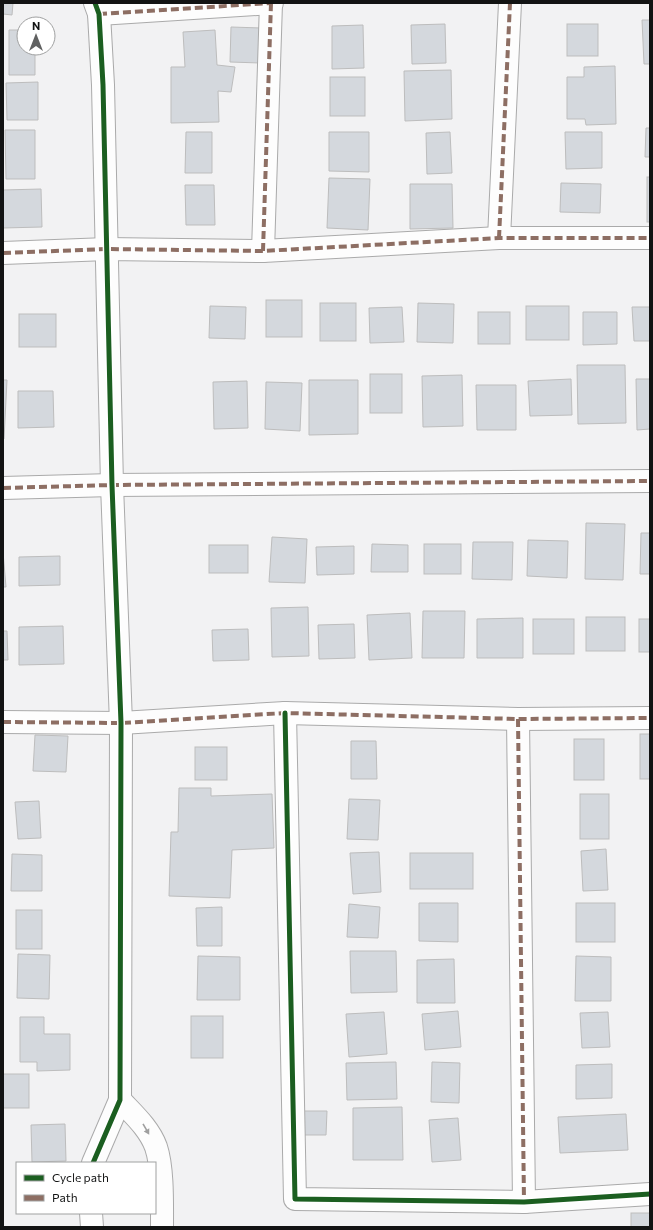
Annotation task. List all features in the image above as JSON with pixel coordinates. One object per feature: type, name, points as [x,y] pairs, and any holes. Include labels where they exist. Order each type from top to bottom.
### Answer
[{"type":"street","points":[[93,1162],[120,1100],[121,723],[112,485],[103,85],[97,8],[272,3],[264,251]]},
{"type":"street","points":[[499,238],[510,3]]},
{"type":"street","points":[[3,253],[107,249],[264,251],[499,238],[650,238]]},
{"type":"street","points":[[3,488],[112,485],[650,481]]},
{"type":"street","points":[[285,713],[294,1199],[524,1202],[650,1194]]},
{"type":"street","points":[[3,722],[121,723],[285,713],[518,719],[650,718]]},
{"type":"street","points":[[518,719],[524,1202]]},
{"type":"street","points":[[120,1100],[143,1123],[156,1146],[161,1187],[162,1227]]},
{"type":"street","points":[[91,1214],[92,1227]]},
{"type":"building","points":[[3,3],[13,3],[12,15],[3,14]]},
{"type":"building","points":[[642,20],[650,20],[650,64],[644,64]]},
{"type":"building","points":[[445,24],[446,63],[412,64],[411,25]]},
{"type":"building","points":[[567,24],[598,24],[598,56],[567,56]]},
{"type":"building","points":[[363,25],[364,68],[332,69],[332,26]]},
{"type":"building","points":[[231,27],[261,28],[260,63],[230,62]]},
{"type":"building","points":[[9,30],[16,30],[16,56],[35,56],[35,75],[9,75]]},
{"type":"building","points":[[215,30],[217,65],[235,67],[231,92],[218,91],[219,122],[171,123],[171,67],[185,67],[183,32]]},
{"type":"building","points":[[615,66],[616,124],[586,125],[585,119],[567,119],[567,77],[584,77],[584,67]]},
{"type":"building","points":[[451,70],[452,119],[405,121],[404,71]]},
{"type":"building","points":[[330,77],[365,77],[365,116],[330,116]]},
{"type":"building","points":[[38,82],[38,120],[7,120],[6,83]]},
{"type":"building","points":[[646,128],[650,128],[650,157],[645,157]]},
{"type":"building","points":[[5,130],[35,130],[35,179],[6,179]]},
{"type":"building","points":[[186,132],[212,132],[212,173],[185,173]]},
{"type":"building","points":[[329,132],[369,132],[369,172],[329,171]]},
{"type":"building","points":[[450,132],[452,173],[427,174],[426,133]]},
{"type":"building","points":[[565,132],[602,132],[602,168],[566,169]]},
{"type":"building","points":[[647,177],[650,177],[650,222],[647,222]]},
{"type":"building","points":[[329,178],[370,179],[368,230],[327,228]]},
{"type":"building","points":[[561,183],[601,184],[600,213],[560,212]]},
{"type":"building","points":[[410,184],[452,184],[453,228],[410,229]]},
{"type":"building","points":[[185,185],[214,185],[215,225],[186,225]]},
{"type":"building","points":[[41,189],[42,227],[3,228],[3,190]]},
{"type":"building","points":[[266,300],[302,300],[302,337],[266,337]]},
{"type":"building","points":[[320,303],[356,303],[356,341],[320,341]]},
{"type":"building","points":[[418,303],[454,304],[453,343],[417,342]]},
{"type":"building","points":[[210,306],[246,307],[245,339],[209,338]]},
{"type":"building","points":[[526,306],[569,306],[569,340],[526,340]]},
{"type":"building","points":[[402,307],[404,342],[370,343],[369,308]]},
{"type":"building","points":[[632,307],[650,307],[650,341],[634,341]]},
{"type":"building","points":[[478,312],[510,312],[510,344],[478,344]]},
{"type":"building","points":[[583,312],[617,312],[617,344],[583,345]]},
{"type":"building","points":[[19,314],[56,314],[56,347],[19,347]]},
{"type":"building","points":[[577,365],[625,365],[626,423],[578,424]]},
{"type":"building","points":[[370,374],[402,374],[402,413],[370,413]]},
{"type":"building","points":[[462,375],[463,426],[423,427],[422,376]]},
{"type":"building","points":[[571,379],[572,415],[530,416],[528,381]]},
{"type":"building","points":[[636,379],[650,379],[650,429],[637,430]]},
{"type":"building","points":[[3,380],[7,380],[4,439],[3,439]]},
{"type":"building","points":[[309,380],[358,380],[358,434],[309,435]]},
{"type":"building","points":[[247,381],[248,428],[214,429],[213,382]]},
{"type":"building","points":[[266,382],[302,383],[300,431],[265,429]]},
{"type":"building","points":[[476,385],[516,385],[516,430],[477,430]]},
{"type":"building","points":[[18,391],[53,391],[54,427],[18,428]]},
{"type":"building","points":[[586,523],[625,524],[623,580],[585,579]]},
{"type":"building","points":[[641,533],[650,533],[650,574],[640,574]]},
{"type":"building","points":[[272,537],[307,539],[305,583],[269,582]]},
{"type":"building","points":[[528,540],[568,541],[567,578],[527,576]]},
{"type":"building","points":[[473,542],[513,542],[512,580],[472,579]]},
{"type":"building","points":[[372,544],[408,545],[408,572],[371,572]]},
{"type":"building","points":[[424,544],[461,544],[461,574],[424,574]]},
{"type":"building","points":[[209,545],[248,545],[248,573],[209,573]]},
{"type":"building","points":[[354,546],[354,574],[317,575],[316,547]]},
{"type":"building","points":[[3,552],[6,587],[3,587]]},
{"type":"building","points":[[60,556],[60,585],[19,586],[19,557]]},
{"type":"building","points":[[308,607],[309,656],[272,657],[271,608]]},
{"type":"building","points":[[423,611],[465,611],[464,658],[422,658]]},
{"type":"building","points":[[410,613],[412,658],[369,660],[367,615]]},
{"type":"building","points":[[586,617],[625,617],[625,651],[586,651]]},
{"type":"building","points":[[523,618],[523,658],[477,658],[477,619]]},
{"type":"building","points":[[533,619],[574,619],[574,654],[533,654]]},
{"type":"building","points":[[639,619],[650,619],[650,652],[639,652]]},
{"type":"building","points":[[354,624],[355,658],[319,659],[318,625]]},
{"type":"building","points":[[63,626],[64,664],[19,665],[19,627]]},
{"type":"building","points":[[248,629],[249,660],[213,661],[212,630]]},
{"type":"building","points":[[3,631],[7,631],[8,660],[3,660]]},
{"type":"building","points":[[640,734],[650,734],[650,779],[640,779]]},
{"type":"building","points":[[35,735],[68,736],[66,772],[33,771]]},
{"type":"building","points":[[574,739],[604,739],[604,780],[574,780]]},
{"type":"building","points":[[351,741],[376,741],[377,779],[351,779]]},
{"type":"building","points":[[195,747],[227,747],[227,780],[195,780]]},
{"type":"building","points":[[179,788],[211,788],[211,796],[272,794],[274,848],[232,850],[230,898],[169,896],[171,832],[178,832]]},
{"type":"building","points":[[580,794],[609,794],[609,839],[580,839]]},
{"type":"building","points":[[349,799],[380,800],[378,840],[347,839]]},
{"type":"building","points":[[39,801],[41,838],[18,839],[15,802]]},
{"type":"building","points":[[606,849],[608,890],[583,891],[581,851]]},
{"type":"building","points":[[379,852],[381,892],[353,894],[350,853]]},
{"type":"building","points":[[410,853],[473,853],[473,889],[410,889]]},
{"type":"building","points":[[12,854],[42,855],[42,891],[11,891]]},
{"type":"building","points":[[419,903],[458,903],[458,942],[419,941]]},
{"type":"building","points":[[576,903],[615,903],[615,942],[576,942]]},
{"type":"building","points":[[349,904],[380,907],[378,938],[347,937]]},
{"type":"building","points":[[222,907],[222,946],[197,946],[196,908]]},
{"type":"building","points":[[16,910],[42,910],[42,949],[16,949]]},
{"type":"building","points":[[350,951],[396,951],[397,992],[351,993]]},
{"type":"building","points":[[18,954],[50,955],[49,999],[17,998]]},
{"type":"building","points":[[198,956],[240,957],[240,1000],[197,1000]]},
{"type":"building","points":[[576,956],[611,957],[611,1001],[575,1001]]},
{"type":"building","points":[[454,959],[455,1003],[417,1003],[417,960]]},
{"type":"building","points":[[458,1011],[461,1047],[425,1050],[422,1014]]},
{"type":"building","points":[[384,1012],[387,1054],[349,1057],[346,1014]]},
{"type":"building","points":[[608,1012],[610,1047],[582,1048],[580,1013]]},
{"type":"building","points":[[191,1016],[223,1016],[223,1058],[191,1058]]},
{"type":"building","points":[[20,1017],[44,1017],[44,1034],[70,1034],[70,1070],[37,1071],[37,1062],[20,1062]]},
{"type":"building","points":[[396,1062],[397,1099],[347,1100],[346,1063]]},
{"type":"building","points":[[432,1062],[460,1063],[459,1103],[431,1102]]},
{"type":"building","points":[[612,1064],[612,1098],[576,1099],[576,1065]]},
{"type":"building","points":[[3,1074],[29,1074],[29,1108],[3,1108]]},
{"type":"building","points":[[402,1107],[403,1160],[353,1160],[353,1108]]},
{"type":"building","points":[[301,1111],[327,1111],[326,1135],[300,1135]]},
{"type":"building","points":[[626,1114],[628,1150],[560,1153],[558,1117]]},
{"type":"building","points":[[458,1118],[461,1160],[432,1162],[429,1120]]},
{"type":"building","points":[[65,1124],[66,1161],[32,1162],[31,1125]]},
{"type":"building","points":[[631,1213],[650,1213],[650,1227],[631,1227]]},
{"type":"marked path","points":[[263,251],[271,3]]},
{"type":"marked path","points":[[99,14],[272,3]]},
{"type":"marked path","points":[[499,238],[510,3]]},
{"type":"marked path","points":[[3,253],[107,249],[263,251],[499,238],[650,238]]},
{"type":"marked path","points":[[3,488],[112,485],[650,481]]},
{"type":"marked path","points":[[3,722],[121,723],[285,713],[518,719],[650,718]]},
{"type":"marked path","points":[[518,719],[524,1202]]},
{"type":"cycle path","points":[[93,1162],[120,1100],[121,723],[112,485],[103,85],[99,14],[95,3]]},
{"type":"cycle path","points":[[285,713],[295,1199],[524,1202],[650,1194]]}]
